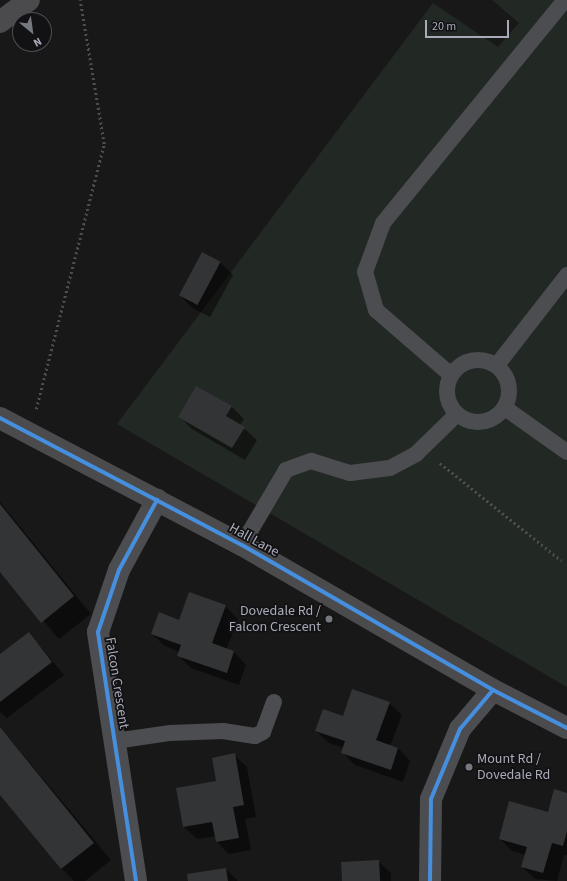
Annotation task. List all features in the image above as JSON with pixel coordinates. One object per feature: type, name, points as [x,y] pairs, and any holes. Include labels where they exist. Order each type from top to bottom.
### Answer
[{"type":"street","points":[[0,22],[29,0]]},
{"type":"street","name":"Hall Lane","points":[[0,418],[242,545],[493,690],[567,728]]},
{"type":"street","name":"Falcon Crescent","points":[[136,881],[98,632],[118,570],[157,500]]},
{"type":"street","points":[[430,881],[431,799],[460,729],[493,690]]},
{"type":"lane","points":[[451,375],[376,310],[365,272],[382,223],[565,0]]},
{"type":"lane","points":[[497,365],[567,275]]},
{"type":"lane","points":[[477,359],[497,365],[508,380],[509,399],[505,408],[497,416],[477,422],[457,414],[447,395],[451,375],[467,361],[477,359]]},
{"type":"lane","points":[[505,408],[567,452]]},
{"type":"lane","points":[[242,545],[286,470],[311,461],[350,473],[390,468],[422,448],[457,414]]},
{"type":"lane","points":[[115,742],[170,733],[223,731],[255,736],[262,732],[274,702]]},
{"type":"path","points":[[30,435],[104,144],[80,0]]},
{"type":"path","points":[[422,448],[562,561]]},
{"type":"shaded area","points":[[492,0],[567,0],[567,687],[117,424],[433,3],[498,47],[519,23]]},
{"type":"building","points":[[202,252],[221,262],[198,305],[179,295]]},
{"type":"building","points":[[196,386],[232,406],[226,416],[245,427],[232,448],[178,417]]},
{"type":"building","points":[[0,504],[74,596],[41,623],[0,572]]},
{"type":"building","points":[[189,592],[226,605],[212,643],[234,651],[227,673],[177,656],[181,645],[151,634],[159,612],[179,620]]},
{"type":"building","points":[[29,632],[52,662],[0,702],[0,654]]},
{"type":"building","points":[[352,689],[390,702],[376,740],[398,748],[391,770],[341,753],[345,741],[315,731],[323,709],[343,716]]},
{"type":"building","points":[[0,727],[94,843],[61,869],[0,795]]},
{"type":"building","points":[[235,753],[244,805],[233,807],[239,838],[216,842],[212,822],[183,827],[176,788],[216,781],[212,758]]},
{"type":"building","points":[[554,789],[567,793],[567,831],[563,846],[552,843],[543,873],[521,867],[527,847],[499,839],[509,801],[548,812]]},
{"type":"building","points":[[379,860],[380,881],[342,881],[341,862]]},
{"type":"building","points":[[226,868],[228,881],[188,881],[187,874]]},
{"type":"cycle path","points":[[0,418],[242,545],[493,690],[567,728]]},
{"type":"cycle path","points":[[136,881],[98,632],[119,570],[157,500]]},
{"type":"cycle path","points":[[430,881],[431,799],[460,729],[493,690]]},
{"type":"place","name":"Dovedale Rd / Falcon Crescent","points":[[329,619]]},
{"type":"place","name":"Mount Rd / Dovedale Rd","points":[[469,767]]}]
